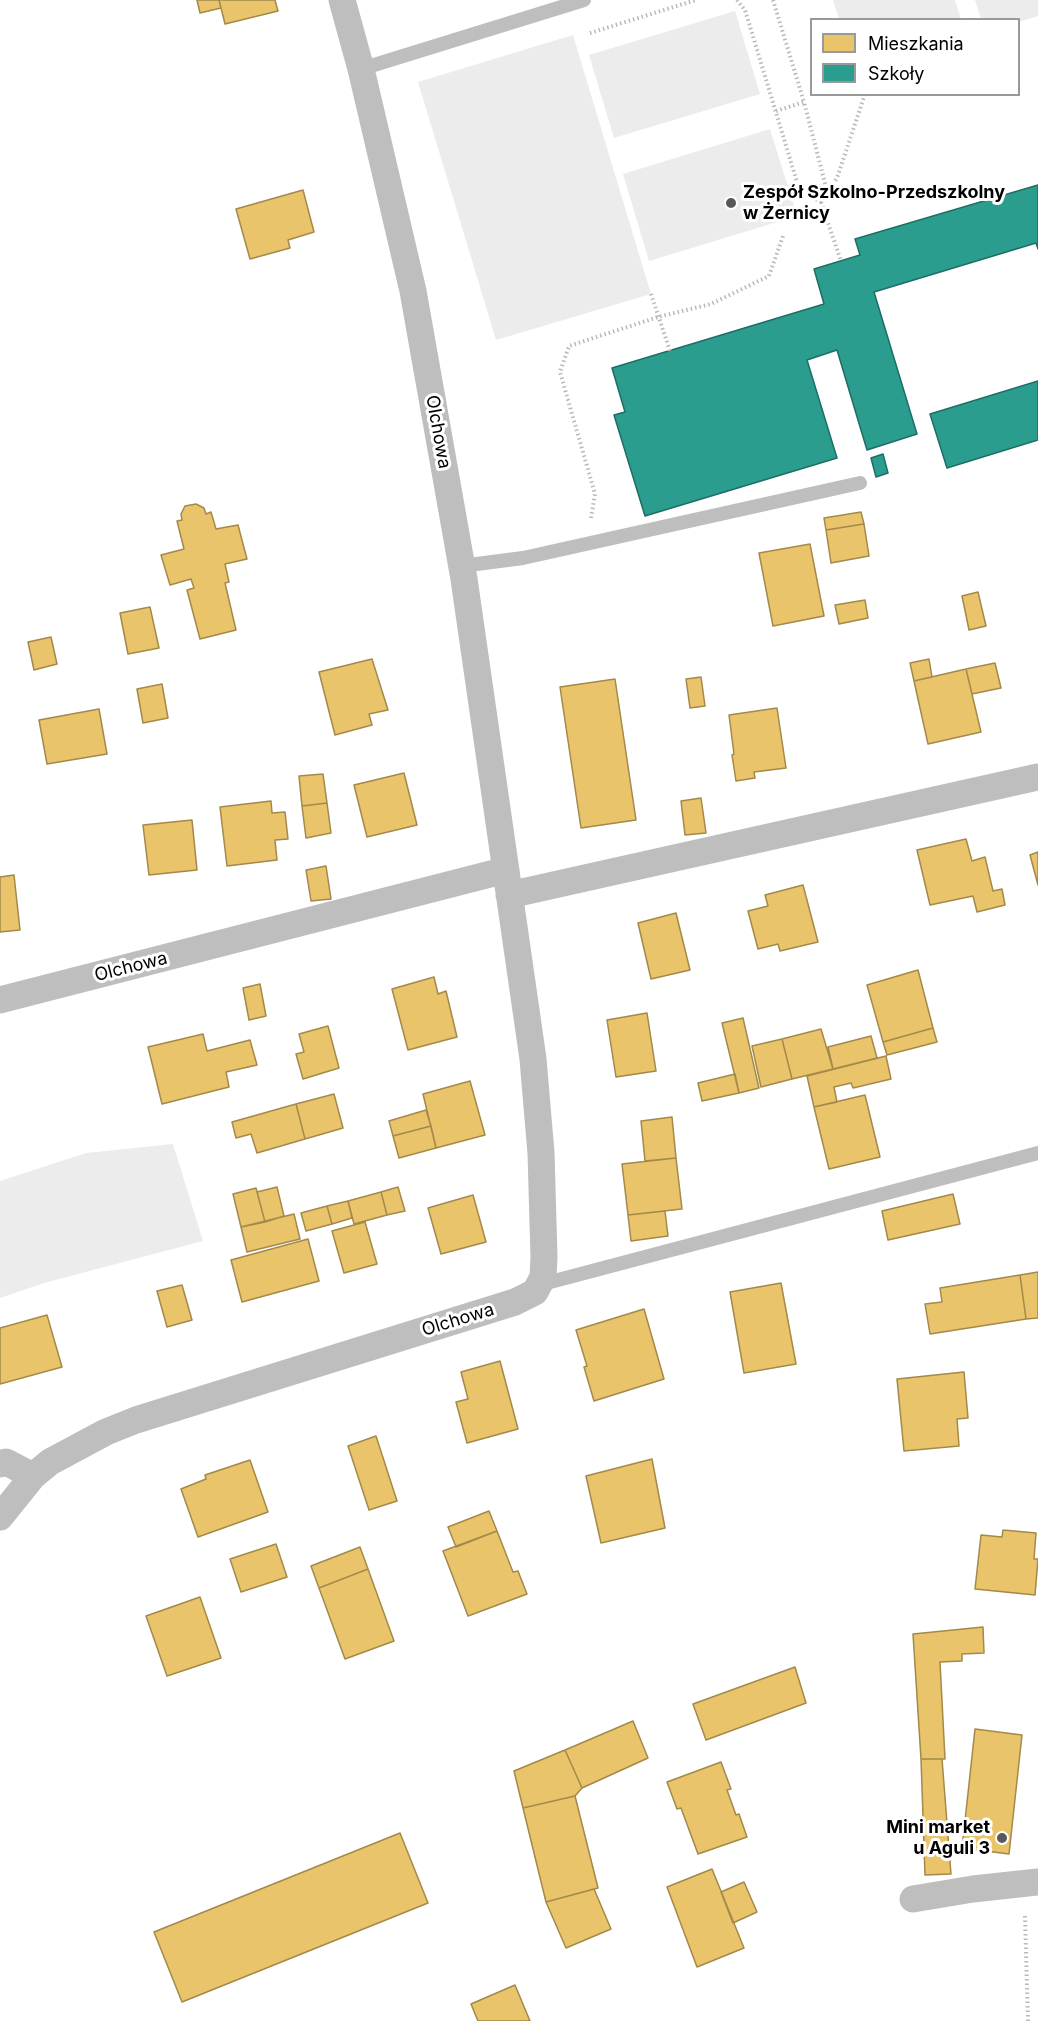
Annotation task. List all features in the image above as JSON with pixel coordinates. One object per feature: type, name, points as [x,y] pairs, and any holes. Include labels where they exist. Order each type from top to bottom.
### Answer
[{"type":"street","name":"Olchowa","points":[[0,1517],[33,1476],[50,1461],[82,1443],[136,1420],[496,1309],[535,1292],[543,1277],[539,1116],[533,1059],[461,566],[412,291],[361,69],[342,0]]},
{"type":"street","points":[[508,882],[1038,777]]},
{"type":"street","name":"Olchowa","points":[[0,1000],[508,882]]},
{"type":"street","points":[[0,1464],[6,1462],[33,1476]]},
{"type":"street","points":[[913,1899],[1030,1882]]},
{"type":"lane","points":[[361,69],[584,0]]},
{"type":"lane","points":[[461,566],[523,558],[860,483]]},
{"type":"lane","points":[[539,1285],[1038,1153]]},
{"type":"path","points":[[590,33],[696,0]]},
{"type":"path","points":[[737,0],[745,10],[800,192],[820,202],[840,261]]},
{"type":"path","points":[[773,0],[828,192]]},
{"type":"path","points":[[820,202],[837,178],[864,96]]},
{"type":"path","points":[[776,111],[804,102]]},
{"type":"path","points":[[570,548],[590,523],[595,494],[560,372],[569,346],[658,317],[711,304],[769,276],[783,236]]},
{"type":"path","points":[[651,294],[670,351]]},
{"type":"path","points":[[1028,2021],[1030,1882]]},
{"type":"shaded area","points":[[833,0],[955,0],[961,18],[839,18]]},
{"type":"shaded area","points":[[975,0],[1038,0],[1038,16],[1020,22],[1020,18],[981,18]]},
{"type":"shaded area","points":[[735,11],[760,94],[614,138],[589,55]]},
{"type":"shaded area","points":[[573,35],[651,294],[496,340],[418,82]]},
{"type":"shaded area","points":[[770,129],[797,216],[649,261],[623,174]]},
{"type":"shaded area","points":[[173,1144],[203,1241],[44,1283],[0,1298],[0,1181],[86,1153]]},
{"type":"building: Mieszkania","points":[[197,0],[219,0],[221,8],[200,13]]},
{"type":"building: Mieszkania","points":[[219,0],[275,0],[278,11],[225,24]]},
{"type":"building: Mieszkania","points":[[303,190],[314,232],[288,240],[290,248],[250,259],[236,209]]},
{"type":"building: Mieszkania","points":[[196,504],[204,508],[206,514],[211,512],[216,529],[238,525],[247,559],[225,564],[229,582],[225,583],[236,630],[200,639],[187,590],[194,588],[191,579],[170,585],[161,555],[184,549],[177,521],[182,520],[181,514],[185,506]]},
{"type":"building: Mieszkania","points":[[861,512],[864,524],[826,530],[824,518]]},
{"type":"building: Mieszkania","points":[[864,524],[869,556],[831,563],[826,530]]},
{"type":"building: Mieszkania","points":[[810,544],[824,616],[773,626],[759,553]]},
{"type":"building: Mieszkania","points":[[978,592],[986,626],[969,630],[962,596]]},
{"type":"building: Mieszkania","points":[[865,600],[868,618],[839,624],[835,605]]},
{"type":"building: Mieszkania","points":[[150,607],[159,648],[128,654],[120,613]]},
{"type":"building: Mieszkania","points":[[51,637],[57,664],[34,670],[28,642]]},
{"type":"building: Mieszkania","points":[[372,659],[388,710],[369,714],[372,725],[335,735],[319,672]]},
{"type":"building: Mieszkania","points":[[929,659],[932,677],[914,681],[910,663]]},
{"type":"building: Mieszkania","points":[[995,663],[1001,688],[972,694],[966,669]]},
{"type":"building: Mieszkania","points":[[966,669],[981,732],[928,744],[914,681]]},
{"type":"building: Mieszkania","points":[[701,677],[705,706],[690,708],[686,679]]},
{"type":"building: Mieszkania","points":[[615,679],[636,820],[581,828],[560,687]]},
{"type":"building: Mieszkania","points":[[162,684],[168,718],[143,723],[137,689]]},
{"type":"building: Mieszkania","points":[[777,708],[786,768],[754,772],[755,778],[736,781],[729,715]]},
{"type":"building: Mieszkania","points":[[99,709],[107,754],[47,764],[39,720]]},
{"type":"building: Mieszkania","points":[[404,773],[417,825],[367,837],[354,785]]},
{"type":"building: Mieszkania","points":[[323,774],[327,803],[302,806],[299,776]]},
{"type":"building: Mieszkania","points":[[701,798],[706,833],[685,835],[681,801]]},
{"type":"building: Mieszkania","points":[[271,801],[272,813],[285,812],[288,839],[275,840],[277,860],[227,866],[220,807]]},
{"type":"building: Mieszkania","points":[[327,803],[331,833],[306,838],[302,806]]},
{"type":"building: Mieszkania","points":[[192,820],[197,870],[149,875],[143,825]]},
{"type":"building: Mieszkania","points":[[966,839],[972,861],[985,857],[993,891],[1002,889],[1005,905],[977,912],[973,896],[930,905],[917,850]]},
{"type":"building: Mieszkania","points":[[1038,852],[1038,885],[1030,855]]},
{"type":"building: Mieszkania","points":[[326,866],[331,899],[311,901],[306,870]]},
{"type":"building: Mieszkania","points":[[14,875],[20,930],[0,932],[0,877]]},
{"type":"building: Mieszkania","points":[[803,885],[818,942],[780,951],[778,944],[758,949],[748,911],[768,906],[765,895]]},
{"type":"building: Mieszkania","points":[[676,913],[690,970],[651,979],[638,923]]},
{"type":"building: Mieszkania","points":[[918,970],[933,1028],[883,1042],[867,985]]},
{"type":"building: Mieszkania","points":[[434,977],[438,994],[446,991],[457,1037],[408,1050],[392,989]]},
{"type":"building: Mieszkania","points":[[260,984],[266,1016],[249,1020],[243,988]]},
{"type":"building: Mieszkania","points":[[647,1013],[656,1071],[616,1077],[607,1020]]},
{"type":"building: Mieszkania","points":[[743,1018],[759,1088],[739,1093],[722,1023]]},
{"type":"building: Mieszkania","points":[[328,1026],[339,1068],[303,1079],[296,1054],[304,1052],[299,1034]]},
{"type":"building: Mieszkania","points":[[933,1028],[937,1042],[887,1055],[883,1042]]},
{"type":"building: Mieszkania","points":[[821,1029],[833,1069],[792,1079],[782,1039]]},
{"type":"building: Mieszkania","points":[[203,1034],[207,1051],[250,1040],[257,1065],[226,1072],[229,1087],[162,1104],[148,1047]]},
{"type":"building: Mieszkania","points":[[871,1036],[877,1058],[833,1069],[828,1047]]},
{"type":"building: Mieszkania","points":[[782,1039],[792,1079],[761,1087],[752,1046]]},
{"type":"building: Mieszkania","points":[[886,1056],[891,1079],[853,1088],[851,1083],[834,1087],[837,1102],[814,1107],[807,1076]]},
{"type":"building: Mieszkania","points":[[735,1074],[739,1093],[702,1101],[698,1083]]},
{"type":"building: Mieszkania","points":[[470,1081],[485,1135],[436,1148],[423,1094]]},
{"type":"building: Mieszkania","points":[[334,1094],[343,1128],[305,1139],[296,1104]]},
{"type":"building: Mieszkania","points":[[865,1095],[880,1157],[829,1169],[814,1107]]},
{"type":"building: Mieszkania","points":[[296,1104],[305,1139],[257,1153],[251,1134],[236,1138],[232,1122]]},
{"type":"building: Mieszkania","points":[[426,1110],[431,1126],[393,1136],[389,1121]]},
{"type":"building: Mieszkania","points":[[672,1117],[676,1158],[645,1161],[641,1121]]},
{"type":"building: Mieszkania","points":[[431,1126],[436,1148],[399,1158],[393,1136]]},
{"type":"building: Mieszkania","points":[[676,1158],[682,1209],[628,1215],[622,1164]]},
{"type":"building: Mieszkania","points":[[277,1187],[284,1216],[265,1222],[257,1192]]},
{"type":"building: Mieszkania","points":[[398,1187],[405,1211],[387,1215],[381,1192]]},
{"type":"building: Mieszkania","points":[[256,1188],[265,1222],[241,1227],[233,1194]]},
{"type":"building: Mieszkania","points":[[381,1192],[387,1215],[354,1224],[348,1201]]},
{"type":"building: Mieszkania","points":[[953,1194],[960,1224],[888,1240],[882,1211]]},
{"type":"building: Mieszkania","points":[[473,1195],[486,1242],[441,1254],[428,1208]]},
{"type":"building: Mieszkania","points":[[348,1201],[352,1218],[332,1224],[327,1206]]},
{"type":"building: Mieszkania","points":[[327,1206],[332,1224],[306,1231],[301,1213]]},
{"type":"building: Mieszkania","points":[[665,1211],[668,1236],[631,1241],[628,1215]]},
{"type":"building: Mieszkania","points":[[294,1214],[300,1239],[247,1252],[241,1227]]},
{"type":"building: Mieszkania","points":[[365,1222],[377,1264],[344,1273],[332,1231]]},
{"type":"building: Mieszkania","points":[[308,1239],[319,1281],[242,1302],[231,1260]]},
{"type":"building: Mieszkania","points":[[1038,1272],[1038,1318],[1026,1319],[1020,1275]]},
{"type":"building: Mieszkania","points":[[1020,1275],[1026,1319],[930,1334],[925,1304],[942,1302],[940,1288]]},
{"type":"building: Mieszkania","points":[[781,1283],[796,1364],[744,1373],[730,1292]]},
{"type":"building: Mieszkania","points":[[182,1285],[192,1320],[167,1327],[157,1291]]},
{"type":"building: Mieszkania","points":[[644,1309],[664,1379],[594,1401],[584,1367],[587,1366],[576,1330]]},
{"type":"building: Mieszkania","points":[[47,1315],[62,1367],[0,1384],[0,1328]]},
{"type":"building: Mieszkania","points":[[500,1361],[518,1429],[467,1443],[456,1402],[468,1399],[461,1372]]},
{"type":"building: Mieszkania","points":[[964,1372],[968,1418],[957,1419],[959,1446],[904,1451],[897,1379]]},
{"type":"building: Mieszkania","points":[[376,1436],[397,1501],[369,1510],[348,1446]]},
{"type":"building: Mieszkania","points":[[652,1459],[665,1528],[601,1543],[586,1476]]},
{"type":"building: Mieszkania","points":[[250,1460],[268,1512],[198,1537],[181,1489],[206,1479],[205,1475]]},
{"type":"building: Mieszkania","points":[[489,1511],[497,1531],[456,1547],[448,1527]]},
{"type":"building: Mieszkania","points":[[1003,1530],[1036,1533],[1034,1559],[1038,1559],[1035,1595],[975,1589],[981,1535],[1002,1537]]},
{"type":"building: Mieszkania","points":[[497,1531],[513,1572],[518,1571],[527,1594],[468,1616],[443,1551]]},
{"type":"building: Mieszkania","points":[[276,1544],[287,1577],[241,1592],[230,1559]]},
{"type":"building: Mieszkania","points":[[360,1547],[368,1569],[319,1588],[311,1566]]},
{"type":"building: Mieszkania","points":[[368,1569],[394,1641],[345,1659],[319,1588]]},
{"type":"building: Mieszkania","points":[[200,1597],[221,1658],[167,1676],[146,1616]]},
{"type":"building: Mieszkania","points":[[983,1627],[984,1653],[962,1654],[962,1661],[940,1662],[945,1759],[921,1759],[913,1634]]},
{"type":"building: Mieszkania","points":[[795,1667],[806,1703],[706,1740],[693,1704]]},
{"type":"building: Mieszkania","points":[[633,1721],[648,1758],[582,1788],[565,1750]]},
{"type":"building: Mieszkania","points":[[975,1729],[1022,1735],[1009,1854],[962,1848]]},
{"type":"building: Mieszkania","points":[[565,1750],[582,1788],[575,1796],[523,1808],[514,1771]]},
{"type":"building: Mieszkania","points":[[921,1759],[942,1759],[951,1874],[925,1875]]},
{"type":"building: Mieszkania","points":[[721,1762],[731,1789],[727,1790],[747,1837],[698,1854],[681,1808],[677,1809],[667,1782]]},
{"type":"building: Mieszkania","points":[[575,1796],[598,1888],[546,1902],[523,1808]]},
{"type":"building: Mieszkania","points":[[400,1833],[428,1903],[182,2002],[154,1932]]},
{"type":"building: Mieszkania","points":[[712,1869],[744,1948],[697,1967],[667,1887]]},
{"type":"building: Mieszkania","points":[[744,1882],[757,1912],[733,1923],[721,1892]]},
{"type":"building: Mieszkania","points":[[594,1889],[611,1929],[566,1948],[546,1902]]},
{"type":"building: Mieszkania","points":[[515,1985],[530,2021],[478,2021],[471,2004]]},
{"type":"building: Szkoły","points":[[1038,185],[1038,249],[1036,243],[874,292],[917,434],[867,450],[837,350],[807,360],[837,458],[645,516],[614,415],[625,412],[612,368],[824,304],[814,269],[860,255],[855,239]]},
{"type":"building: Szkoły","points":[[1038,381],[1038,440],[947,468],[930,414]]},
{"type":"building: Szkoły","points":[[883,454],[888,473],[876,477],[871,458]]},
{"type":"place","name":"Zespół Szkolno-Przedszkolny w Żernicy","points":[[731,203]]},
{"type":"place","name":"Mini market u Aguli 3","points":[[1002,1838]]}]
